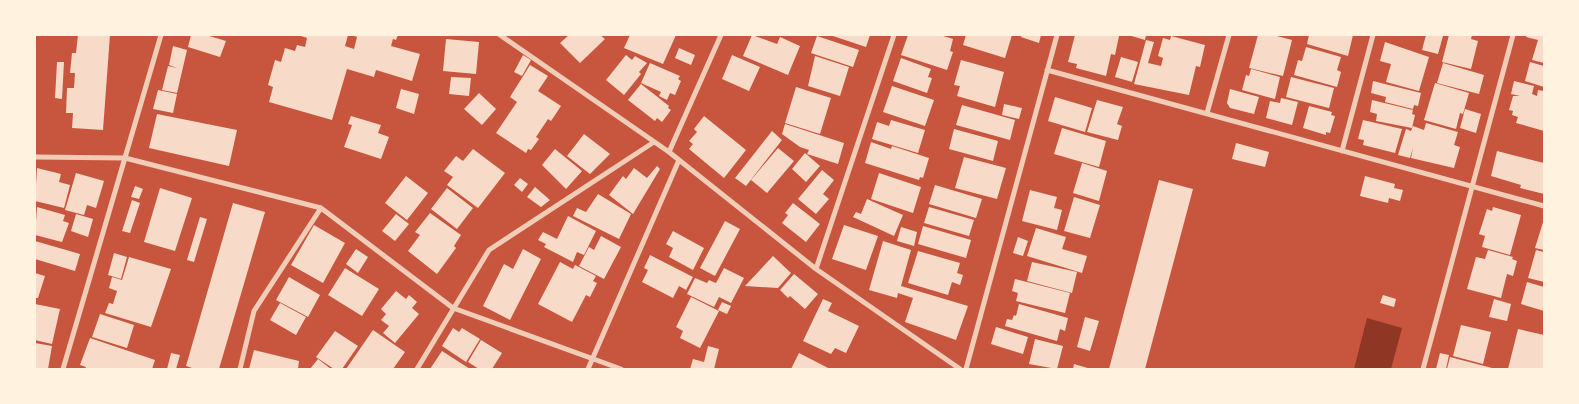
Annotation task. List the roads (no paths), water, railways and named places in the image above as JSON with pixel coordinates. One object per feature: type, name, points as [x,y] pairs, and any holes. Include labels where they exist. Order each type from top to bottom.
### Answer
[{"type":"street","points":[[63,369],[161,35]]},
{"type":"street","points":[[500,35],[669,152],[816,269],[960,369]]},
{"type":"street","points":[[669,152],[721,35]]},
{"type":"street","points":[[816,269],[894,35]]},
{"type":"street","points":[[966,369],[1057,35]]},
{"type":"street","points":[[1207,113],[1229,35]]},
{"type":"street","points":[[1342,150],[1373,35]]},
{"type":"street","points":[[1423,369],[1513,35]]},
{"type":"street","points":[[1047,70],[1544,206]]},
{"type":"street","points":[[417,369],[489,250],[654,142]]},
{"type":"street","points":[[35,157],[125,158],[320,208],[453,308],[621,369]]},
{"type":"street","points":[[588,369],[679,160]]},
{"type":"street","points":[[240,369],[254,311],[320,208]]}]
